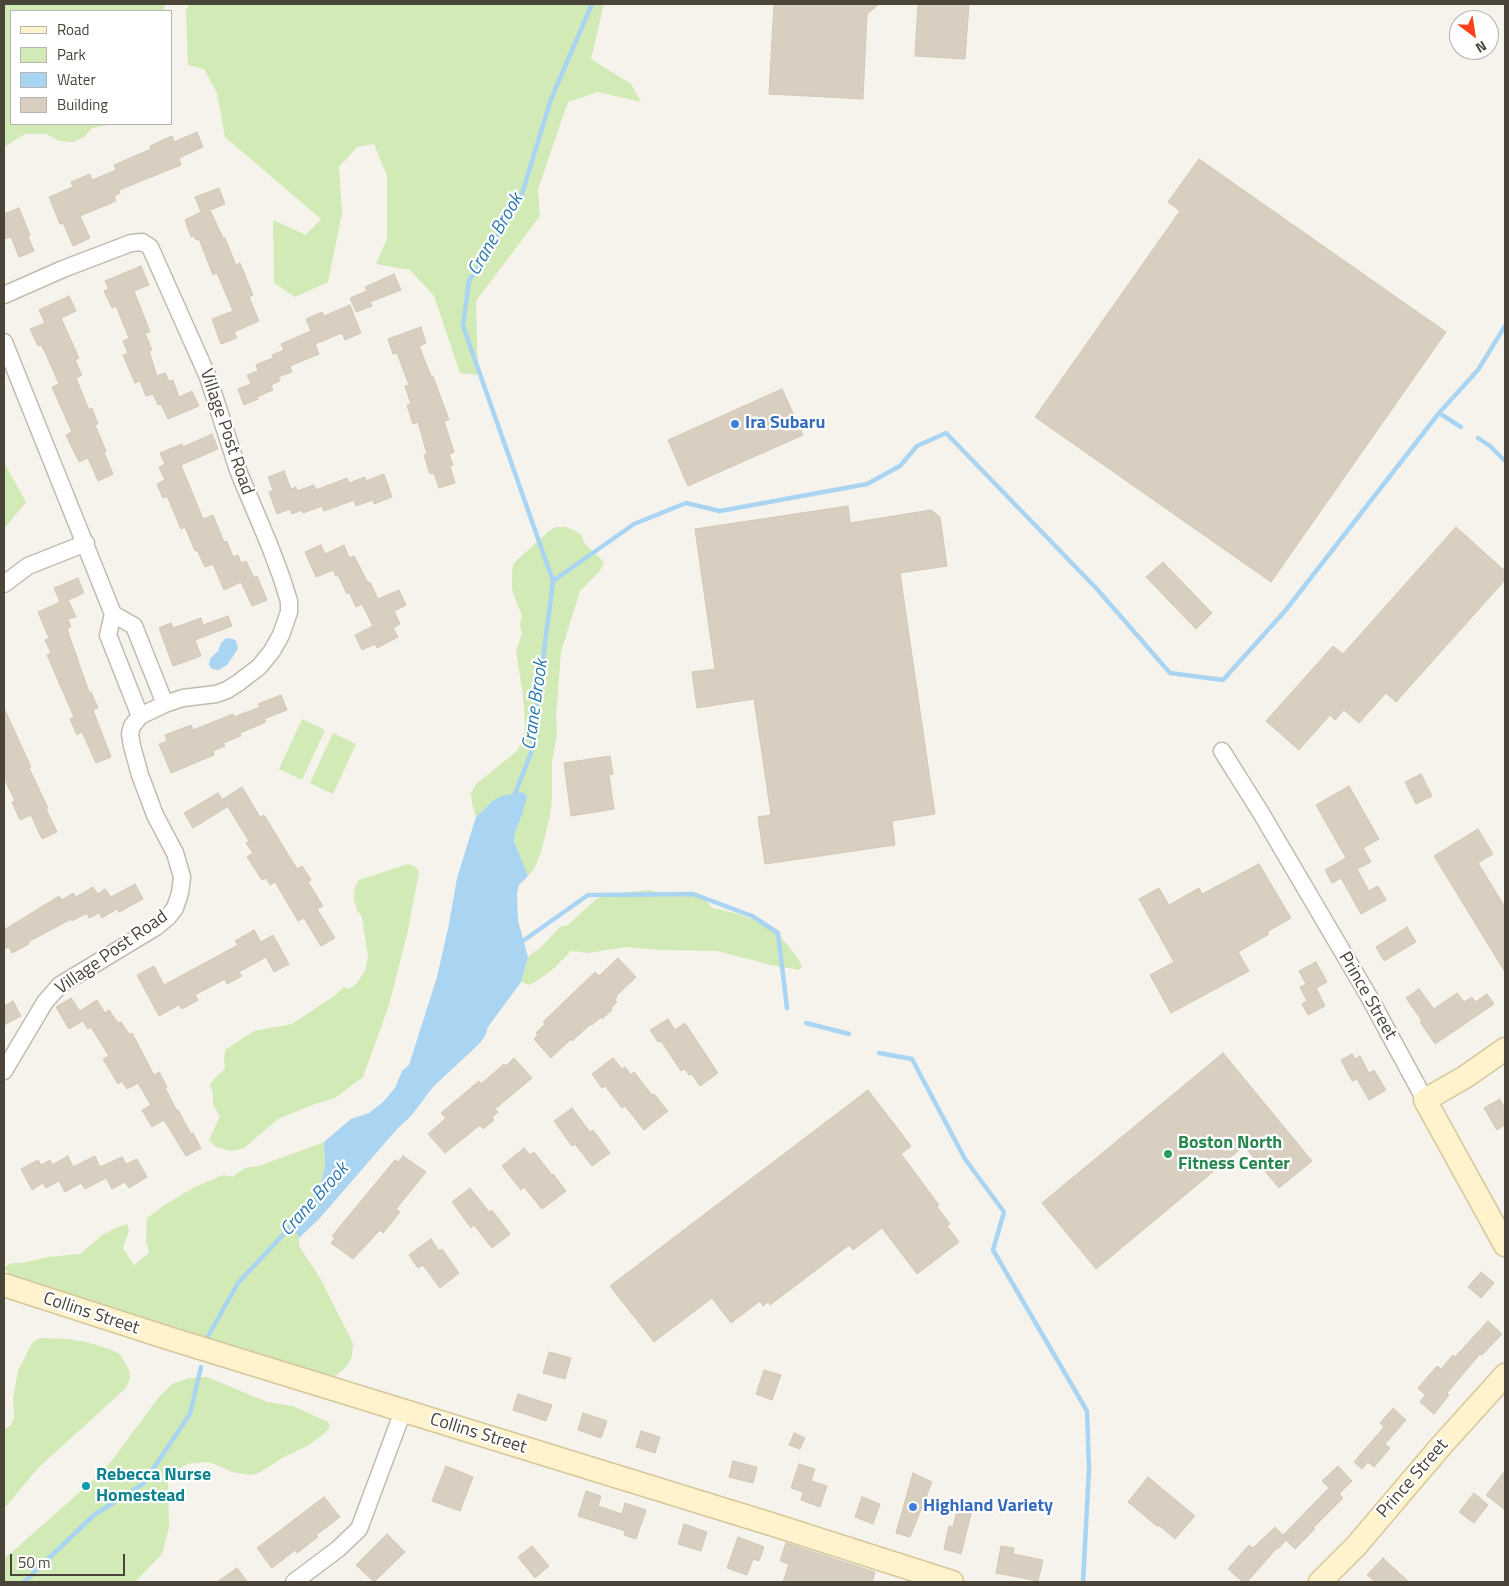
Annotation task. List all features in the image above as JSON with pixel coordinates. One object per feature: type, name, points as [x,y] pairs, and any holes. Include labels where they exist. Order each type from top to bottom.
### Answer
[{"type":"main road","points":[[1425,1100],[1465,1077],[1505,1049]]},
{"type":"main road","name":"Prince Street","points":[[1425,1100],[1505,1245]]},
{"type":"main road","name":"Collins Street","points":[[4,1285],[168,1338],[765,1522],[905,1574],[952,1582]]},
{"type":"main road","name":"Prince Street","points":[[1320,1582],[1356,1546],[1441,1446],[1503,1381]]},
{"type":"street","name":"Village Post Road","points":[[4,295],[63,269],[131,243],[142,242],[150,247],[208,377],[239,474],[269,544],[289,601],[289,612],[281,635],[272,651],[259,667],[244,679],[227,690],[216,694],[183,698],[165,704],[140,716],[132,726],[130,734],[140,775],[155,815],[175,853],[182,887],[178,901],[168,917],[156,927],[60,985],[45,1002],[4,1071]]},
{"type":"street","points":[[4,342],[113,614],[108,635],[140,716]]},
{"type":"street","points":[[4,584],[28,566],[86,543]]},
{"type":"street","points":[[113,614],[134,626],[165,704]]},
{"type":"street","name":"Prince Street","points":[[1222,751],[1261,813],[1363,987],[1425,1100]]},
{"type":"street","points":[[294,1582],[359,1529],[403,1411]]},
{"type":"green space","points":[[4,4],[165,4],[164,10],[10,10],[10,125],[108,125],[92,128],[84,137],[73,142],[59,141],[47,134],[25,134],[4,147]]},
{"type":"green space","points":[[189,4],[604,4],[591,59],[631,84],[641,102],[598,92],[568,102],[538,189],[540,216],[476,301],[478,375],[460,373],[434,296],[410,270],[376,264],[387,239],[387,176],[374,144],[357,147],[339,167],[342,213],[328,282],[295,297],[274,283],[273,220],[306,235],[321,219],[225,137],[217,93],[204,69],[188,65],[186,11]]},
{"type":"green space","points":[[4,462],[26,502],[4,529]]},
{"type":"green space","points":[[556,527],[565,527],[581,535],[585,544],[604,562],[600,571],[580,591],[561,652],[556,716],[557,734],[552,761],[550,816],[541,852],[534,869],[528,876],[514,841],[515,832],[522,815],[494,800],[476,817],[471,793],[475,785],[518,750],[524,733],[523,696],[516,651],[522,634],[520,625],[522,616],[512,590],[512,572],[514,563]]},
{"type":"green space","points":[[302,719],[325,730],[302,780],[279,769]]},
{"type":"green space","points":[[333,733],[356,744],[333,794],[310,783]]},
{"type":"green space","points":[[408,864],[416,867],[419,872],[408,930],[389,1005],[363,1077],[335,1098],[278,1119],[244,1148],[231,1151],[216,1147],[209,1140],[220,1116],[213,1105],[213,1094],[210,1085],[225,1069],[225,1050],[254,1031],[292,1024],[334,996],[344,987],[349,989],[356,984],[365,971],[368,957],[362,917],[357,910],[354,900],[356,884],[359,880]]},
{"type":"green space","points":[[649,890],[666,895],[694,892],[702,895],[712,908],[739,914],[756,921],[771,930],[785,942],[802,966],[799,970],[717,951],[625,947],[589,953],[571,951],[552,970],[537,981],[529,985],[521,982],[528,957],[541,947],[560,927],[568,925],[595,900],[603,895]]},
{"type":"green space","points":[[324,1142],[325,1167],[319,1189],[308,1207],[291,1223],[299,1238],[299,1246],[320,1278],[353,1343],[352,1356],[348,1364],[327,1383],[18,1287],[4,1267],[12,1263],[80,1254],[101,1236],[127,1224],[129,1231],[123,1248],[134,1265],[149,1253],[146,1240],[147,1218],[166,1204],[193,1188],[218,1177],[224,1175],[232,1177],[245,1168],[259,1166]]},
{"type":"green space","points":[[40,1338],[86,1342],[112,1350],[120,1354],[129,1370],[130,1379],[126,1388],[38,1468],[4,1509],[4,1430],[11,1425],[14,1417],[13,1398],[18,1371],[32,1343]]},
{"type":"green space","points":[[207,1377],[267,1402],[293,1406],[328,1422],[330,1427],[324,1434],[307,1446],[282,1458],[259,1473],[250,1475],[232,1472],[207,1462],[188,1464],[180,1468],[168,1482],[169,1527],[162,1554],[135,1582],[4,1582],[4,1559],[110,1463],[159,1397],[172,1384],[189,1378]]},
{"type":"water","points":[[226,638],[236,641],[238,648],[227,665],[218,670],[212,669],[209,665],[210,659],[218,651],[221,643]]},
{"type":"water","points":[[522,792],[527,796],[515,832],[514,841],[528,876],[519,885],[517,894],[518,921],[528,957],[521,982],[488,1027],[480,1043],[433,1087],[411,1116],[397,1129],[319,1219],[299,1238],[291,1223],[308,1207],[319,1189],[325,1167],[324,1142],[351,1119],[369,1113],[383,1102],[395,1088],[402,1071],[409,1065],[437,977],[457,878],[476,817],[494,800],[502,796]]},
{"type":"building","points":[[774,4],[879,4],[867,14],[863,99],[769,94]]},
{"type":"building","points":[[918,4],[969,4],[965,59],[915,56]]},
{"type":"building","points":[[197,132],[203,147],[179,158],[181,165],[119,190],[120,193],[114,196],[116,201],[80,216],[90,238],[73,246],[63,223],[60,224],[49,197],[73,187],[71,182],[90,174],[92,180],[116,170],[114,165],[151,149],[150,146],[172,136],[174,142]]},
{"type":"building","points":[[1199,159],[1446,332],[1271,582],[1035,417],[1180,211],[1168,202]]},
{"type":"building","points":[[219,188],[225,204],[210,210],[223,238],[225,238],[236,265],[240,263],[253,295],[249,297],[259,321],[234,332],[237,338],[221,344],[212,319],[233,311],[217,273],[213,275],[199,239],[196,240],[194,236],[191,237],[185,220],[201,212],[195,197]]},
{"type":"building","points":[[19,208],[34,251],[19,257],[11,237],[4,239],[4,214]]},
{"type":"building","points":[[141,266],[149,285],[134,291],[150,332],[145,333],[152,350],[149,351],[157,376],[165,373],[169,381],[173,380],[179,397],[192,391],[199,406],[168,419],[161,404],[158,405],[153,394],[146,396],[140,381],[135,383],[123,355],[128,353],[123,341],[129,338],[116,306],[112,308],[104,291],[109,289],[105,281]]},
{"type":"building","points":[[394,274],[401,290],[370,302],[372,306],[356,312],[350,298],[367,291],[365,287]]},
{"type":"building","points":[[69,296],[76,311],[61,318],[79,358],[75,360],[82,375],[76,378],[89,410],[92,408],[98,424],[95,425],[113,474],[98,481],[88,458],[79,462],[66,435],[72,432],[52,387],[59,384],[46,354],[41,345],[38,346],[30,329],[45,323],[39,310]]},
{"type":"building","points":[[350,305],[361,333],[345,340],[342,333],[315,344],[319,354],[290,366],[292,372],[278,377],[280,381],[271,385],[273,390],[244,405],[238,389],[251,384],[247,375],[258,371],[256,365],[273,358],[272,355],[284,350],[281,344],[311,331],[306,319],[322,312],[324,316]]},
{"type":"building","points":[[421,327],[426,343],[419,346],[431,376],[433,376],[449,420],[444,421],[454,452],[449,454],[453,465],[450,466],[455,483],[439,488],[434,473],[430,474],[424,455],[427,454],[418,422],[413,424],[407,405],[411,404],[405,386],[409,385],[397,353],[393,354],[388,339]]},
{"type":"building","points":[[782,389],[803,435],[688,486],[668,440]]},
{"type":"building","points":[[212,434],[218,449],[181,465],[203,519],[213,515],[224,542],[227,541],[233,557],[238,555],[241,563],[246,561],[254,578],[257,576],[267,600],[252,606],[241,582],[224,590],[213,564],[205,567],[197,550],[195,551],[185,527],[181,529],[167,496],[163,498],[157,484],[165,480],[159,467],[165,464],[160,453],[182,444],[183,447]]},
{"type":"building","points":[[284,471],[291,489],[296,487],[297,491],[314,485],[316,490],[347,478],[349,483],[365,477],[366,481],[384,474],[392,497],[374,504],[373,500],[356,506],[354,500],[324,511],[322,506],[303,513],[302,510],[292,514],[290,509],[277,514],[269,492],[273,490],[268,477]]},
{"type":"building","points":[[848,506],[850,523],[931,510],[940,517],[947,566],[900,573],[935,814],[892,821],[895,845],[765,864],[758,817],[771,815],[754,699],[697,708],[692,672],[715,669],[695,529]]},
{"type":"building","points":[[1456,527],[1505,571],[1505,580],[1396,702],[1386,693],[1359,723],[1344,710],[1335,720],[1330,715],[1299,750],[1266,721],[1333,646],[1343,654]]},
{"type":"building","points":[[321,545],[325,554],[344,545],[349,558],[354,556],[378,599],[399,590],[406,605],[394,611],[400,624],[393,628],[398,637],[377,648],[375,644],[362,650],[355,635],[373,626],[362,604],[356,607],[349,592],[347,594],[338,575],[336,576],[333,570],[316,577],[305,552]]},
{"type":"building","points":[[1163,562],[1212,613],[1196,629],[1146,577]]},
{"type":"building","points":[[78,578],[84,593],[68,600],[76,617],[68,619],[71,627],[67,629],[89,692],[91,692],[98,708],[93,710],[111,757],[96,763],[82,732],[77,735],[70,719],[74,717],[47,655],[51,653],[45,640],[49,638],[38,612],[60,602],[54,588]]},
{"type":"building","points":[[228,616],[232,626],[195,640],[201,656],[173,666],[159,628],[171,623],[173,628],[201,618],[203,625]]},
{"type":"building","points":[[281,695],[287,710],[264,719],[266,722],[240,733],[241,736],[223,743],[225,746],[213,751],[214,755],[171,773],[159,744],[167,741],[165,735],[191,725],[193,730],[233,714],[234,717],[260,707],[258,704]]},
{"type":"building","points":[[4,708],[31,767],[29,768],[57,832],[42,839],[31,815],[20,820],[12,802],[15,801],[4,778]]},
{"type":"building","points":[[610,756],[613,774],[609,775],[614,809],[571,816],[564,763]]},
{"type":"building","points":[[1421,774],[1432,796],[1416,804],[1405,782]]},
{"type":"building","points":[[1349,786],[1379,839],[1363,848],[1371,862],[1357,869],[1369,891],[1378,886],[1386,900],[1361,914],[1341,878],[1332,883],[1325,870],[1346,858],[1316,805]]},
{"type":"building","points":[[242,787],[260,817],[264,815],[297,869],[302,866],[311,880],[308,882],[323,906],[317,909],[335,938],[321,946],[304,918],[298,921],[275,882],[270,885],[266,878],[262,880],[247,857],[253,853],[246,843],[249,841],[223,799]]},
{"type":"building","points":[[218,793],[227,807],[193,828],[184,813]]},
{"type":"building","points":[[1478,829],[1493,854],[1478,863],[1505,907],[1505,972],[1434,856]]},
{"type":"building","points":[[1259,864],[1291,918],[1267,932],[1269,934],[1238,952],[1249,971],[1171,1013],[1150,975],[1174,962],[1139,899],[1159,888],[1169,905],[1199,888],[1202,894]]},
{"type":"building","points":[[135,884],[143,899],[119,912],[117,909],[102,918],[99,913],[89,918],[87,913],[72,921],[71,919],[28,942],[29,944],[12,953],[9,947],[4,949],[4,930],[59,896],[62,900],[73,893],[76,897],[93,887],[98,894],[105,889],[111,897]]},
{"type":"building","points":[[1407,927],[1416,942],[1384,961],[1376,947]]},
{"type":"building","points":[[254,930],[261,942],[273,935],[289,964],[274,972],[266,957],[239,972],[242,976],[227,984],[225,979],[195,995],[198,1000],[182,1009],[179,1005],[159,1016],[137,975],[154,966],[164,985],[238,945],[235,941]]},
{"type":"building","points":[[618,958],[636,977],[616,996],[615,1000],[617,1002],[611,1008],[612,1010],[602,1019],[601,1017],[591,1024],[572,1041],[571,1039],[551,1058],[534,1039],[538,1035],[536,1033],[545,1024],[543,1022],[595,972],[599,976]]},
{"type":"building","points":[[1316,962],[1327,982],[1316,988],[1325,1006],[1308,1015],[1302,1004],[1307,1001],[1300,987],[1306,984],[1299,971]]},
{"type":"building","points":[[1419,989],[1434,1009],[1457,993],[1464,1002],[1472,997],[1475,1002],[1487,994],[1494,1004],[1435,1044],[1406,998]]},
{"type":"building","points":[[71,998],[80,1011],[97,1000],[105,1013],[109,1010],[118,1023],[121,1022],[129,1034],[132,1033],[154,1075],[159,1072],[177,1111],[201,1148],[186,1156],[164,1120],[152,1127],[142,1110],[151,1105],[138,1083],[127,1089],[122,1081],[118,1084],[103,1059],[109,1056],[91,1027],[88,1029],[83,1021],[69,1029],[56,1007]]},
{"type":"building","points":[[13,1001],[21,1016],[4,1025],[4,1006]]},
{"type":"building","points":[[668,1019],[675,1030],[685,1023],[718,1073],[700,1086],[692,1074],[689,1075],[685,1069],[681,1071],[661,1041],[658,1042],[650,1030]]},
{"type":"building","name":"Boston North Fitness Center","points":[[1223,1053],[1312,1161],[1279,1188],[1244,1146],[1096,1269],[1042,1203]]},
{"type":"building","points":[[1352,1054],[1355,1059],[1360,1056],[1369,1073],[1374,1070],[1386,1090],[1369,1100],[1357,1079],[1352,1081],[1341,1060]]},
{"type":"building","points":[[514,1058],[532,1078],[495,1109],[498,1112],[492,1117],[494,1120],[483,1129],[480,1125],[445,1153],[428,1134],[446,1118],[441,1113],[479,1081],[481,1084]]},
{"type":"building","points":[[613,1058],[622,1069],[625,1067],[631,1075],[634,1072],[652,1095],[654,1094],[668,1111],[644,1130],[625,1106],[622,1108],[605,1086],[602,1088],[592,1074]]},
{"type":"building","points":[[868,1090],[911,1146],[901,1154],[939,1205],[937,1207],[950,1224],[947,1226],[959,1242],[917,1274],[882,1228],[853,1250],[849,1245],[770,1305],[768,1302],[763,1306],[760,1301],[731,1323],[712,1298],[654,1342],[610,1286]]},
{"type":"building","points":[[1500,1099],[1505,1109],[1505,1125],[1497,1130],[1484,1108]]},
{"type":"building","points":[[572,1108],[590,1132],[593,1130],[610,1153],[592,1166],[575,1144],[572,1146],[554,1121]]},
{"type":"building","points":[[524,1148],[530,1155],[534,1152],[566,1191],[542,1209],[524,1187],[521,1190],[502,1166]]},
{"type":"building","points":[[68,1156],[73,1167],[95,1156],[100,1167],[122,1157],[126,1164],[137,1159],[147,1177],[129,1188],[125,1182],[112,1189],[106,1178],[85,1189],[81,1183],[65,1192],[59,1181],[46,1188],[43,1183],[32,1190],[21,1169],[38,1160],[41,1165],[50,1160],[52,1165]]},
{"type":"building","points":[[403,1156],[426,1172],[396,1209],[400,1212],[383,1233],[380,1230],[353,1259],[331,1243],[335,1238],[332,1236],[395,1160],[398,1162]]},
{"type":"building","points":[[470,1188],[489,1212],[492,1210],[510,1234],[492,1248],[474,1225],[471,1228],[452,1202]]},
{"type":"building","points":[[431,1239],[439,1251],[442,1249],[459,1273],[440,1288],[423,1265],[418,1268],[409,1255]]},
{"type":"building","points":[[1481,1272],[1494,1283],[1481,1298],[1468,1287]]},
{"type":"building","points":[[1488,1321],[1502,1334],[1482,1355],[1480,1354],[1447,1393],[1449,1395],[1434,1414],[1420,1402],[1425,1395],[1418,1388],[1437,1366],[1441,1369],[1453,1355],[1455,1357]]},
{"type":"building","points":[[549,1352],[571,1358],[565,1379],[543,1373]]},
{"type":"building","points":[[764,1370],[781,1375],[772,1400],[756,1394]]},
{"type":"building","points":[[518,1394],[552,1405],[546,1421],[513,1410]]},
{"type":"building","points":[[1393,1408],[1406,1420],[1385,1444],[1390,1448],[1374,1467],[1368,1462],[1362,1469],[1354,1462],[1384,1427],[1380,1423]]},
{"type":"building","points":[[583,1413],[607,1421],[601,1438],[578,1430]]},
{"type":"building","points":[[641,1431],[660,1437],[655,1453],[636,1447]]},
{"type":"building","points":[[794,1433],[805,1438],[800,1449],[789,1445]]},
{"type":"building","points":[[733,1461],[757,1467],[753,1483],[729,1477]]},
{"type":"building","points":[[799,1464],[815,1469],[811,1481],[827,1486],[820,1507],[801,1500],[803,1492],[791,1488]]},
{"type":"building","points":[[446,1466],[473,1477],[460,1511],[432,1501]]},
{"type":"building","points":[[1338,1466],[1352,1481],[1339,1494],[1343,1498],[1295,1549],[1286,1540],[1247,1582],[1243,1582],[1228,1569],[1249,1545],[1253,1548],[1275,1527],[1283,1535],[1329,1488],[1322,1481]]},
{"type":"building","points":[[1505,1471],[1505,1510],[1486,1495]]},
{"type":"building","name":"Highland Variety","points":[[913,1473],[932,1482],[910,1537],[896,1533]]},
{"type":"building","points":[[1148,1477],[1195,1516],[1175,1539],[1128,1502]]},
{"type":"building","points":[[586,1491],[601,1496],[598,1506],[622,1514],[625,1503],[646,1510],[636,1539],[624,1535],[625,1531],[578,1516]]},
{"type":"building","points":[[1474,1493],[1488,1505],[1474,1523],[1459,1512]]},
{"type":"building","points":[[324,1497],[340,1517],[316,1535],[318,1537],[297,1553],[295,1550],[272,1568],[257,1548]]},
{"type":"building","points":[[862,1497],[880,1504],[873,1524],[855,1517]]},
{"type":"building","points":[[958,1506],[972,1510],[961,1554],[944,1549],[949,1526],[953,1527]]},
{"type":"building","points":[[684,1524],[707,1532],[701,1551],[678,1544]]},
{"type":"building","points":[[387,1534],[405,1552],[374,1582],[356,1565]]},
{"type":"building","points":[[738,1537],[764,1547],[759,1561],[753,1559],[747,1575],[727,1568]]},
{"type":"building","points":[[786,1543],[875,1572],[872,1582],[783,1582],[789,1564],[780,1561]]},
{"type":"building","points":[[532,1546],[549,1566],[535,1578],[518,1557]]},
{"type":"building","points":[[1001,1546],[1014,1548],[1013,1554],[1043,1560],[1038,1581],[996,1573]]},
{"type":"building","points":[[1383,1558],[1409,1582],[1375,1582],[1367,1575]]},
{"type":"building","points":[[237,1568],[248,1582],[217,1582]]},
{"type":"waterway","name":"Crane Brook","points":[[513,799],[531,753],[553,581],[463,326],[469,281],[521,197],[551,99],[592,4]]},
{"type":"waterway","points":[[553,581],[634,524],[686,503],[720,511],[867,484],[900,466],[917,446],[946,433],[1096,588],[1170,673],[1223,680],[1285,611],[1439,413],[1478,370],[1505,326]]},
{"type":"waterway","points":[[1439,413],[1461,427]]},
{"type":"waterway","points":[[1478,438],[1490,446],[1505,461]]},
{"type":"waterway","points":[[520,943],[588,895],[693,894],[752,916],[778,933],[787,1008]]},
{"type":"waterway","points":[[806,1023],[849,1034]]},
{"type":"waterway","points":[[879,1053],[912,1059],[965,1159],[1004,1212],[993,1250],[1087,1411],[1089,1469],[1083,1582]]},
{"type":"waterway","name":"Crane Brook","points":[[207,1338],[238,1283],[295,1222]]},
{"type":"waterway","name":"Crane Brook","points":[[24,1582],[94,1515],[143,1484],[190,1414],[201,1367]]},
{"type":"place","name":"Ira Subaru","points":[[735,424]]},
{"type":"place","name":"Boston North Fitness Center","points":[[1168,1154]]},
{"type":"place","name":"Rebecca Nurse Homestead","points":[[86,1486]]},
{"type":"place","name":"Highland Variety","points":[[913,1507]]}]
